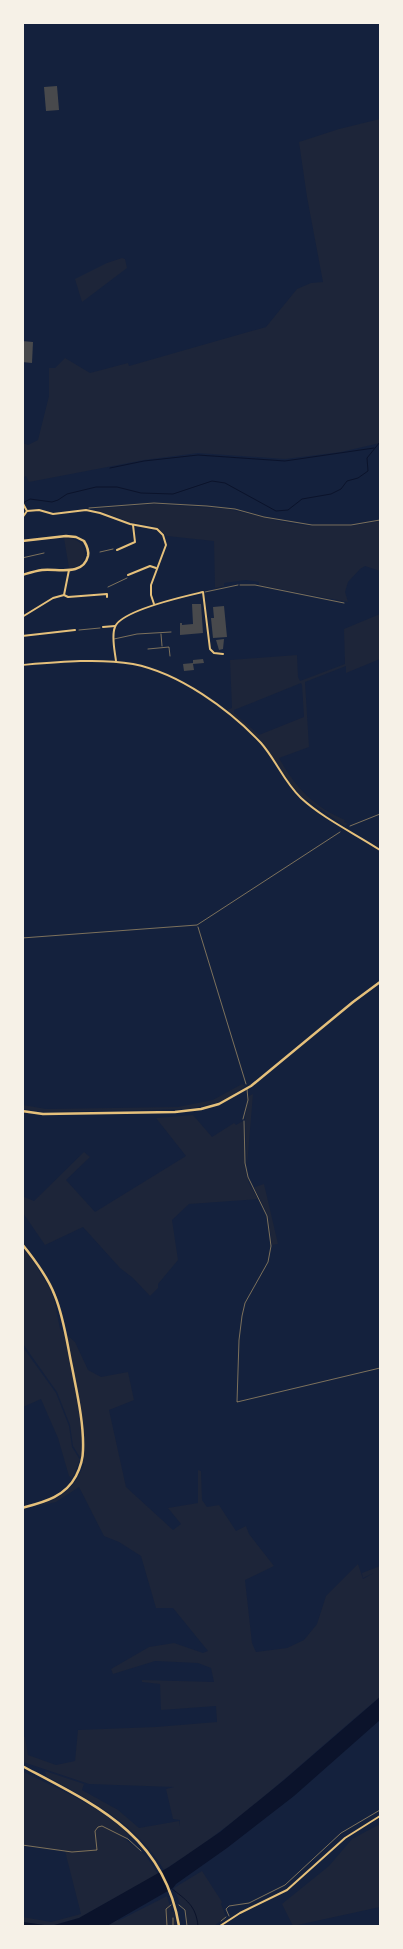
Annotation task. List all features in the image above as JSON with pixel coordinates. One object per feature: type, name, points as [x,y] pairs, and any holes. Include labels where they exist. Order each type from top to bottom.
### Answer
[{"type":"main road","points":[[22,541],[66,536],[80,539],[87,547],[87,559],[80,568],[44,570],[22,575]]},
{"type":"main road","points":[[22,1111],[43,1114],[189,1111],[219,1104],[247,1088],[380,982]]},
{"type":"main road","points":[[22,1244],[51,1286],[56,1298],[65,1331],[77,1397],[83,1450],[79,1470],[66,1488],[50,1500],[22,1508]]},
{"type":"main road","points":[[22,1766],[111,1816],[129,1831],[152,1858],[166,1883],[179,1926]]},
{"type":"street","points":[[22,502],[26,510]]},
{"type":"street","points":[[26,510],[38,510],[54,514],[86,510],[133,525],[154,528],[160,532],[164,538],[165,549],[156,568],[151,585],[151,596],[154,604]]},
{"type":"street","points":[[22,518],[26,510]]},
{"type":"street","points":[[117,550],[135,542],[133,525]]},
{"type":"street","points":[[128,575],[150,566],[156,568]]},
{"type":"street","points":[[64,595],[69,570]]},
{"type":"street","points":[[103,627],[115,626],[124,618],[154,604],[203,592],[210,649],[214,653],[223,654]]},
{"type":"street","points":[[22,616],[53,598],[64,595],[68,597],[107,594],[107,597]]},
{"type":"street","points":[[115,626],[116,662]]},
{"type":"street","points":[[22,636],[75,630]]},
{"type":"street","points":[[22,665],[116,662],[143,666],[169,676],[238,720],[266,750],[289,785],[301,798],[380,850]]},
{"type":"street","points":[[220,1926],[240,1913],[286,1890],[345,1838],[380,1816]]},
{"type":"lane","points":[[22,558],[44,553]]},
{"type":"lane","points":[[203,592],[238,585]]},
{"type":"lane","points":[[114,638],[137,634],[171,632]]},
{"type":"lane","points":[[161,633],[162,647]]},
{"type":"lane","points":[[148,649],[169,647],[170,656]]},
{"type":"lane","points":[[243,1119],[248,1100],[247,1088]]},
{"type":"path","points":[[86,510],[96,506],[154,503],[228,508],[294,523],[312,525],[351,525],[380,520]]},
{"type":"path","points":[[100,552],[114,548],[117,550]]},
{"type":"path","points":[[108,587],[126,579],[128,575]]},
{"type":"path","points":[[238,585],[255,585],[344,603]]},
{"type":"path","points":[[75,630],[103,627]]},
{"type":"path","points":[[346,828],[380,814]]},
{"type":"path","points":[[22,938],[198,925],[340,832]]},
{"type":"path","points":[[198,925],[247,1088]]},
{"type":"path","points":[[243,1119],[245,1163],[248,1177],[267,1216],[271,1246],[268,1262],[245,1303],[242,1316],[237,1402],[380,1368]]},
{"type":"path","points":[[229,1916],[226,1910],[227,1906],[249,1903],[285,1885],[336,1838],[354,1824],[380,1810]]},
{"type":"path","points":[[22,1845],[72,1852],[96,1850],[96,1831],[98,1827],[102,1826],[128,1839],[143,1853]]},
{"type":"path","points":[[173,1917],[173,1926]]},
{"type":"shaded area","points":[[380,119],[380,443],[341,452],[285,459],[198,453],[144,460],[29,482],[26,476],[23,478],[23,443],[28,445],[38,440],[49,396],[49,368],[55,368],[65,358],[90,373],[128,363],[129,366],[266,327],[297,289],[311,283],[323,282],[299,142],[339,129]]},
{"type":"shaded area","points":[[122,258],[125,259],[127,268],[82,302],[75,279],[107,263]]},
{"type":"shaded area","points":[[154,504],[228,509],[293,524],[312,526],[351,526],[380,521],[380,571],[365,566],[360,569],[348,582],[345,592],[348,602],[259,585],[259,582],[246,580],[224,583],[224,586],[215,588],[214,541],[167,536],[154,526],[130,522],[94,509]]},
{"type":"shaded area","points":[[64,538],[72,539],[83,546],[85,558],[77,566],[69,568]]},
{"type":"shaded area","points":[[380,614],[380,659],[346,673],[346,666],[305,682],[309,747],[279,758],[306,795],[324,809],[345,820],[344,822],[348,824],[345,826],[301,796],[286,779],[263,744],[227,710],[232,708],[230,660],[297,655],[298,677],[300,681],[345,664],[344,629]],"holes":[[[301,683],[304,717],[259,735],[234,713],[234,710]]]},
{"type":"shaded area","points":[[242,1084],[245,1086],[232,1096],[217,1103],[189,1109],[45,1112],[23,1109],[23,1105],[46,1109],[178,1107],[213,1100]]},
{"type":"shaded area","points":[[253,1094],[247,1166],[245,1117],[249,1096]]},
{"type":"shaded area","points":[[193,1115],[212,1137],[234,1123],[236,1125],[243,1121],[245,1169],[249,1183],[258,1199],[189,1204],[172,1220],[178,1260],[150,1296],[133,1278],[120,1268],[83,1227],[45,1245],[23,1213],[22,1196],[34,1201],[84,1152],[90,1157],[66,1180],[95,1212],[186,1156],[156,1118]]},
{"type":"shaded area","points":[[264,1184],[278,1244],[272,1245],[268,1216],[255,1189],[255,1187]]},
{"type":"shaded area","points":[[22,1248],[30,1256],[49,1287],[54,1299],[60,1329],[75,1342],[88,1370],[101,1377],[128,1372],[134,1400],[109,1410],[126,1487],[173,1530],[181,1524],[168,1508],[198,1503],[198,1470],[201,1471],[202,1500],[207,1507],[219,1505],[236,1531],[246,1526],[249,1534],[274,1566],[245,1580],[252,1643],[256,1652],[287,1648],[304,1640],[317,1624],[326,1596],[358,1564],[363,1579],[374,1573],[363,1578],[362,1573],[380,1566],[380,1697],[221,1831],[164,1870],[153,1854],[127,1827],[112,1815],[46,1776],[45,1771],[84,1784],[82,1790],[118,1810],[139,1828],[179,1821],[179,1826],[180,1820],[173,1819],[166,1789],[174,1787],[89,1784],[23,1762],[23,1736],[25,1737],[28,1755],[56,1765],[75,1761],[78,1730],[217,1722],[216,1706],[161,1710],[160,1684],[142,1682],[142,1680],[214,1682],[211,1668],[198,1663],[155,1661],[113,1674],[111,1669],[149,1647],[174,1643],[203,1653],[208,1651],[173,1608],[156,1608],[141,1556],[119,1542],[104,1536],[79,1487],[56,1502],[30,1508],[49,1502],[64,1493],[75,1481],[84,1464],[73,1446],[70,1425],[57,1392],[23,1344]]},
{"type":"shaded area","points":[[22,1346],[56,1393],[69,1426],[72,1447],[80,1460],[72,1478],[69,1476],[58,1438],[41,1399],[23,1407]]},
{"type":"shaded area","points":[[380,1697],[380,1720],[294,1796],[173,1888],[107,1926],[51,1926],[79,1918],[169,1867],[220,1832],[284,1780]]},
{"type":"shaded area","points":[[22,1771],[78,1799],[117,1824],[129,1834],[128,1839],[121,1836],[146,1856],[158,1874],[79,1918],[51,1926],[23,1922],[23,1917],[51,1922],[81,1914],[65,1851],[23,1845]]},
{"type":"shaded area","points":[[380,1824],[380,1907],[293,1926],[282,1904],[329,1866],[352,1839]]},
{"type":"shaded area","points":[[202,1871],[222,1902],[226,1917],[214,1926],[188,1926],[186,1911],[180,1904],[174,1888]]},
{"type":"shaded area","points":[[167,1896],[172,1912],[174,1912],[176,1926],[107,1926],[118,1919],[118,1921]]},
{"type":"shaded area","points":[[23,1922],[51,1926],[23,1926]]},
{"type":"building","points":[[57,86],[59,110],[46,111],[44,87]]},
{"type":"building","points":[[22,341],[33,342],[32,363],[22,362]]},
{"type":"building","points":[[192,604],[201,604],[203,633],[180,635],[180,623],[182,625],[193,624]]},
{"type":"building","points":[[224,606],[227,637],[213,638],[211,618],[214,618],[213,607]]},
{"type":"building","points":[[224,639],[223,649],[219,650],[216,640]]},
{"type":"building","points":[[203,659],[204,663],[193,664],[194,670],[184,671],[183,664]]},
{"type":"waterway","points":[[23,503],[30,499],[52,502],[67,494],[96,487],[117,487],[141,493],[173,494],[212,481],[225,483],[276,511],[288,510],[302,499],[331,494],[341,489],[347,481],[358,478],[368,471],[367,458],[380,442]]},
{"type":"waterway","points":[[110,468],[144,461],[198,455],[285,461],[374,448]]},
{"type":"waterway","points":[[171,1888],[193,1908],[198,1926]]}]
